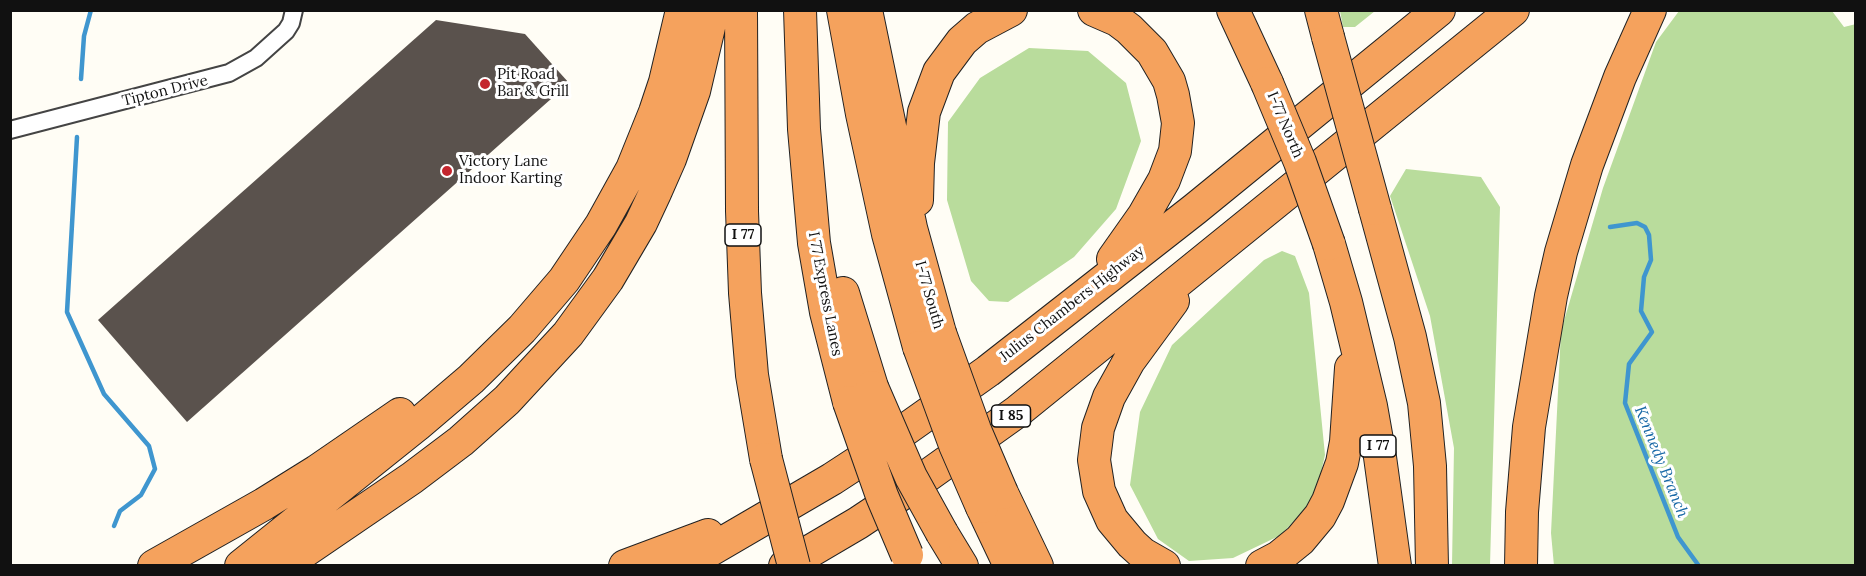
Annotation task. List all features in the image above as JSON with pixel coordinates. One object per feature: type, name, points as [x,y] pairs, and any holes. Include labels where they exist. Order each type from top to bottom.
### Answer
[{"type":"highway","points":[[241,566],[471,379],[537,312],[583,253],[617,197],[644,141],[665,82],[682,10]]},
{"type":"highway","points":[[283,566],[412,478],[461,441],[507,400],[568,334],[608,279],[641,223],[659,184],[694,91],[713,10]]},
{"type":"highway","name":"I 77","points":[[741,10],[742,211],[745,293],[752,375],[766,459],[794,566]]},
{"type":"highway","name":"I 77 Express Lanes","points":[[800,10],[806,168],[814,243],[826,312],[861,395],[878,486],[910,560]]},
{"type":"highway","points":[[843,10],[885,224],[930,340],[955,445],[1037,566]]},
{"type":"highway","name":"I-77 South","points":[[866,10],[916,248],[930,340]]},
{"type":"highway","points":[[916,248],[920,136],[924,112],[931,91],[949,56],[962,41],[992,19],[1011,10]]},
{"type":"highway","points":[[1094,10],[1117,20],[1142,40],[1152,52],[1169,81],[1178,123],[1175,151],[1164,180],[1144,215],[1095,285]]},
{"type":"highway","name":"I-77 North","points":[[1233,10],[1268,83],[1300,162],[1329,244],[1353,328]]},
{"type":"highway","name":"Julius Chambers Highway","points":[[683,566],[785,507],[878,449],[988,371],[1195,209],[1439,10]]},
{"type":"highway","name":"I 85","points":[[785,566],[858,523],[961,453],[1074,368],[1513,10]]},
{"type":"highway","points":[[1521,566],[1529,427],[1542,342],[1556,274],[1590,156],[1620,77],[1650,10]]},
{"type":"highway","points":[[1325,24],[1410,337],[1424,403],[1430,466],[1432,566]]},
{"type":"highway","points":[[154,566],[282,493],[416,402],[469,360],[583,253]]},
{"type":"highway","points":[[1164,566],[1143,554],[1112,520],[1099,491],[1094,460],[1095,445],[1102,411],[1118,379],[1200,265]]},
{"type":"highway","points":[[1262,566],[1290,549],[1310,529],[1328,501],[1336,483],[1342,464],[1349,421],[1353,328]]},
{"type":"highway","name":"I 77","points":[[1353,328],[1380,457],[1395,566]]},
{"type":"highway","points":[[861,395],[906,467],[962,566]]},
{"type":"highway","points":[[992,500],[1010,566]]},
{"type":"highway","points":[[625,566],[785,507]]},
{"type":"street","name":"Tipton Drive","points":[[10,130],[229,73],[256,58],[286,31],[291,23],[294,10]]},
{"type":"green space","points":[[1340,10],[1375,11],[1355,27],[1343,27]]},
{"type":"green space","points":[[1679,11],[1832,11],[1844,27],[1856,24],[1855,565],[1554,566],[1551,533],[1561,331],[1603,188],[1656,42]]},
{"type":"green space","points":[[1029,48],[1088,51],[1126,83],[1141,141],[1116,209],[1074,257],[1008,302],[989,301],[971,281],[947,200],[948,122],[980,78]]},
{"type":"green space","points":[[1406,169],[1481,177],[1500,207],[1490,565],[1452,565],[1454,448],[1430,316],[1390,196]]},
{"type":"green space","points":[[1282,251],[1295,256],[1309,293],[1325,455],[1315,498],[1281,535],[1233,558],[1189,561],[1158,539],[1130,485],[1140,412],[1172,345],[1264,260]]},
{"type":"building","points":[[436,20],[525,34],[569,83],[187,422],[98,320]]},
{"type":"waterway","points":[[81,79],[84,36],[91,10]]},
{"type":"waterway","points":[[77,137],[67,312],[104,394],[149,446],[155,469],[141,495],[120,511],[114,526]]},
{"type":"waterway","name":"Kennedy Branch","points":[[1610,227],[1637,223],[1645,227],[1649,235],[1651,260],[1644,277],[1641,311],[1652,332],[1629,364],[1625,403],[1678,537],[1699,566]]},
{"type":"place","name":"Pit Road Bar & Grill","points":[[485,84]]},
{"type":"place","name":"Victory Lane Indoor Karting","points":[[447,171]]}]
